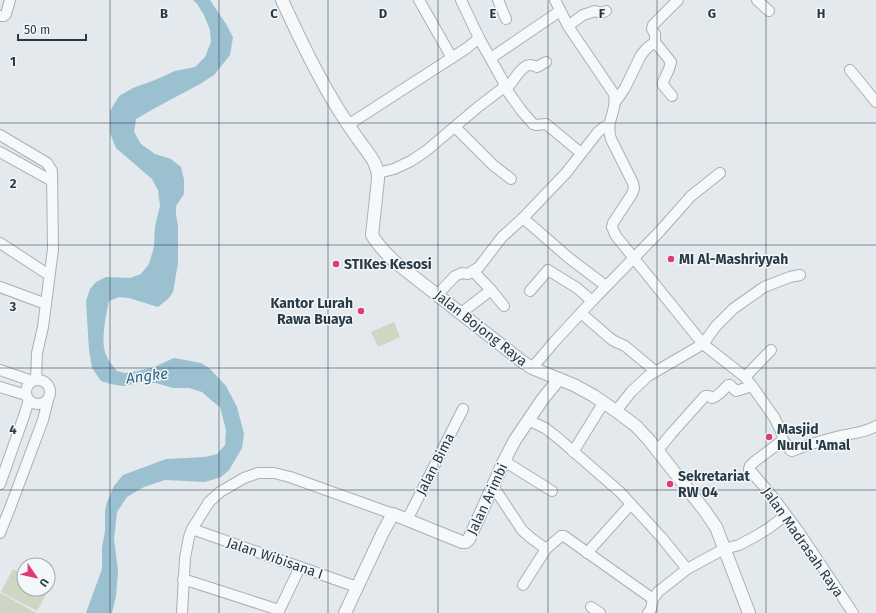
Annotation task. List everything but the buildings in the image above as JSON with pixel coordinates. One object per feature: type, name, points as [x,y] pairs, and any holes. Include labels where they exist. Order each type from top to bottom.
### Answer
[{"type":"street","points":[[0,16],[4,16],[6,14],[10,0]]},
{"type":"street","points":[[282,0],[305,50],[329,95],[372,159],[378,173],[394,169],[426,152],[478,107],[510,85],[523,68],[530,65],[537,67],[546,62]]},
{"type":"street","points":[[419,0],[452,58]]},
{"type":"street","points":[[461,0],[479,38],[503,81],[505,88],[521,110],[533,124],[546,124],[581,153]]},
{"type":"street","points":[[498,0],[506,18]]},
{"type":"street","points":[[555,0],[568,26],[611,89],[616,101]]},
{"type":"street","points":[[672,96],[663,85],[663,82],[670,69],[671,62],[655,42],[655,34],[652,29],[653,25],[678,0]]},
{"type":"street","points":[[757,0],[769,11]]},
{"type":"street","points":[[568,26],[583,15],[595,11],[601,13],[606,11]]},
{"type":"street","points":[[491,58],[560,12]]},
{"type":"street","points":[[348,125],[452,58],[479,38]]},
{"type":"street","points":[[655,42],[641,55],[627,84],[616,101],[610,122],[609,132],[634,188],[632,194],[613,223],[612,227],[616,236],[703,344],[745,377],[774,417],[781,431],[783,440],[787,447],[792,451],[840,436],[862,432],[876,426]]},
{"type":"street","points":[[850,70],[876,102]]},
{"type":"street","points":[[438,294],[455,276],[462,273],[468,274],[479,267],[502,237],[523,218],[566,173],[598,132],[610,122]]},
{"type":"street","points":[[455,127],[493,165],[511,179]]},
{"type":"street","points":[[0,135],[47,163],[52,171],[53,249],[43,327],[37,353],[34,380],[27,387],[28,398],[24,416],[0,484]]},
{"type":"street","points":[[0,152],[52,181]]},
{"type":"street","name":"Jalan Bojong Raya","points":[[378,173],[372,235],[376,242],[395,262],[532,368],[574,384],[616,410],[636,426],[658,450],[716,527],[748,613]]},
{"type":"street","points":[[532,368],[592,301],[692,196],[720,173]]},
{"type":"street","points":[[523,218],[569,258],[606,286]]},
{"type":"street","points":[[0,243],[49,275]]},
{"type":"street","points":[[530,291],[548,270],[577,288],[592,301]]},
{"type":"street","points":[[473,271],[504,306]]},
{"type":"street","points":[[616,410],[639,384],[655,371],[703,344],[716,326],[733,309],[764,287],[800,275]]},
{"type":"street","points":[[0,287],[46,304]]},
{"type":"street","points":[[461,313],[491,290]]},
{"type":"street","points":[[581,313],[611,339],[625,346],[655,371]]},
{"type":"street","points":[[745,377],[771,350]]},
{"type":"street","points":[[0,370],[34,380],[46,381],[51,390],[40,428],[0,533]]},
{"type":"street","name":"Jalan Arimbi","points":[[393,514],[462,542],[466,542],[471,536],[504,461],[515,440],[542,400],[559,379]]},
{"type":"street","points":[[658,450],[705,396],[712,398],[715,397],[729,385],[736,391],[752,386]]},
{"type":"street","points":[[0,387],[28,398],[35,404],[42,404],[48,400]]},
{"type":"street","points":[[573,452],[604,402]]},
{"type":"street","name":"Jalan Bima","points":[[407,520],[463,409]]},
{"type":"street","points":[[528,420],[550,431],[620,492],[662,538],[687,569]]},
{"type":"street","name":"Jalan Madrasah Raya","points":[[783,440],[754,462],[749,469],[786,515],[819,561],[853,613]]},
{"type":"street","points":[[504,461],[552,491]]},
{"type":"street","points":[[182,613],[183,579],[189,538],[192,529],[209,502],[220,492],[244,478],[258,473],[274,473],[290,477],[393,514],[345,613]]},
{"type":"street","points":[[494,486],[522,530],[546,550]]},
{"type":"street","points":[[587,553],[631,504]]},
{"type":"street","points":[[648,613],[651,609],[653,599],[658,592],[687,569],[724,549],[739,545],[756,536],[786,515]]},
{"type":"street","name":"Jalan Wibisana I","points":[[192,529],[357,587]]},
{"type":"street","points":[[524,585],[546,550],[560,536],[564,536],[653,599]]},
{"type":"street","points":[[183,579],[278,611],[300,567]]},
{"type":"street","points":[[591,607],[600,613]]},
{"type":"green space","points":[[394,322],[400,337],[378,347],[371,332]]},
{"type":"green space","points":[[13,569],[16,571],[16,597],[45,597],[37,611],[1,592]]},
{"type":"green space","points":[[1,593],[36,613],[0,613]]},
{"type":"water","name":"Angke","points":[[193,0],[210,0],[233,37],[230,55],[214,75],[136,119],[134,132],[141,144],[155,154],[171,159],[181,167],[184,179],[184,194],[176,206],[178,226],[178,263],[173,292],[169,298],[158,307],[129,298],[119,297],[109,301],[104,326],[104,347],[107,357],[117,371],[125,373],[154,367],[174,358],[201,363],[209,368],[226,386],[237,407],[244,434],[242,448],[229,470],[221,477],[205,482],[165,480],[144,487],[127,497],[117,512],[114,539],[118,571],[116,596],[112,613],[86,613],[102,569],[102,548],[107,502],[114,486],[123,475],[166,459],[205,457],[217,454],[225,445],[226,430],[220,407],[202,392],[189,388],[173,388],[156,383],[145,382],[123,386],[101,381],[92,368],[89,350],[86,301],[90,289],[96,282],[106,277],[130,278],[141,274],[149,264],[154,247],[155,226],[160,206],[158,190],[152,179],[116,148],[110,133],[110,111],[119,96],[133,88],[175,71],[195,67],[205,57],[211,42],[210,30],[204,15]]},
{"type":"place","name":"MI Al-Mashriyyah","points":[[671,259]]},
{"type":"place","name":"STIKes Kesosi","points":[[336,264]]},
{"type":"place","name":"Kantor Lurah Rawa Buaya","points":[[361,311]]},
{"type":"place","name":"Masjid Nurul 'Amal","points":[[769,437]]},
{"type":"place","name":"Sekretariat RW 04","points":[[670,484]]}]
